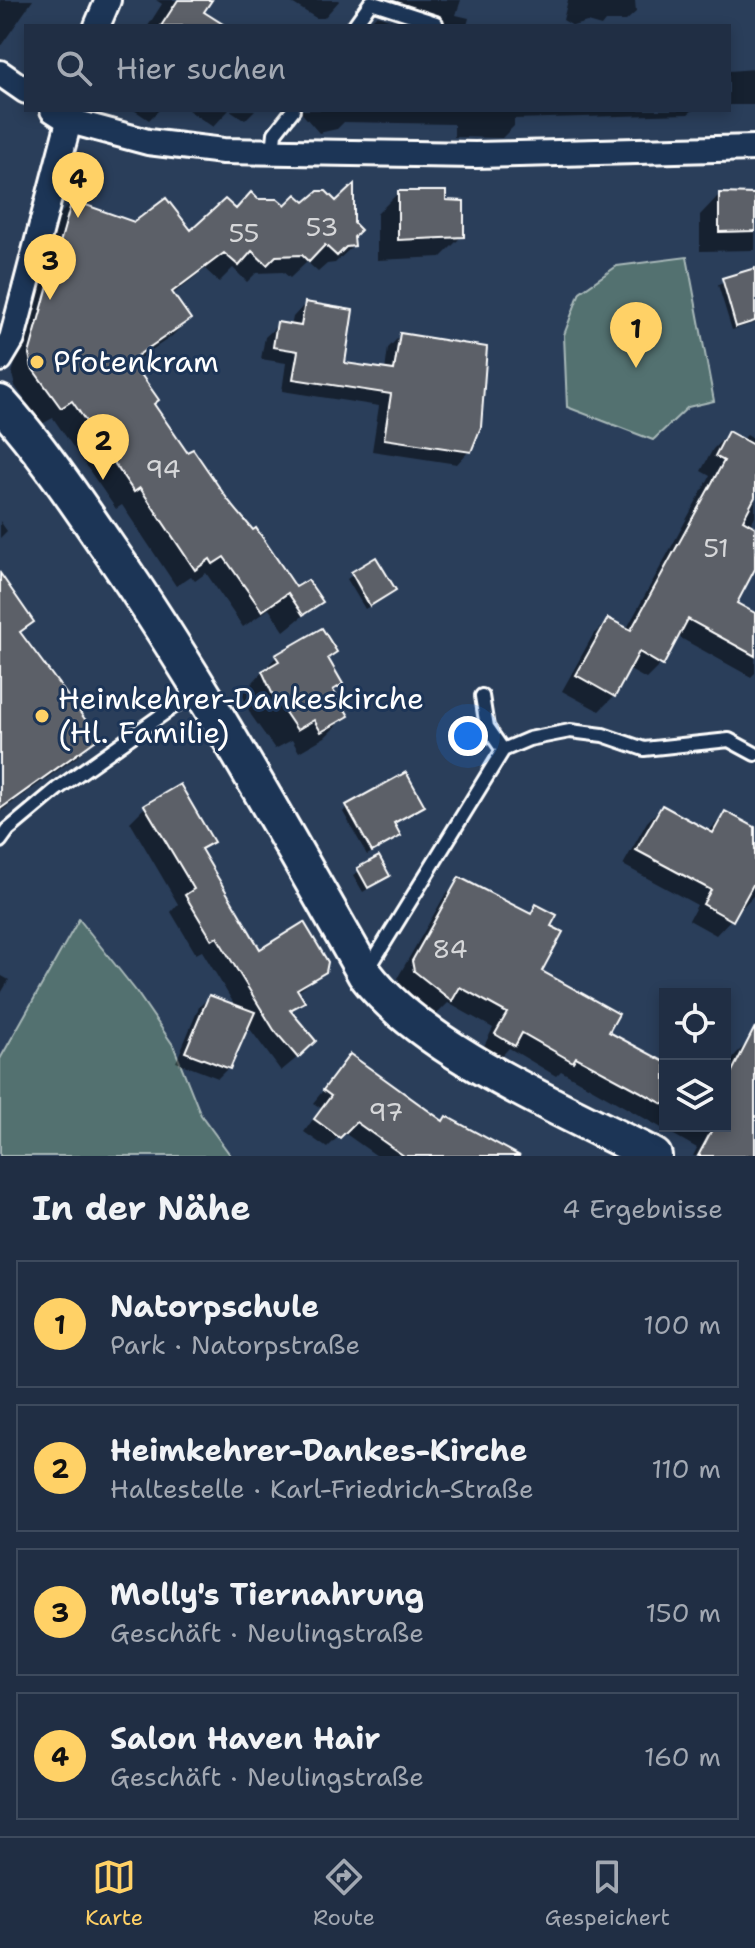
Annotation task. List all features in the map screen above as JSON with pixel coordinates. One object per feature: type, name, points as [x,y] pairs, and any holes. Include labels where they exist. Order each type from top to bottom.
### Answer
[{"type":"street","points":[[98,24],[108,0]]},
{"type":"street","points":[[0,73],[24,90]]},
{"type":"street","points":[[0,359],[16,326],[65,114],[148,142],[223,151],[475,155],[755,148]]},
{"type":"street","points":[[0,403],[28,433],[78,504],[200,688],[365,974],[398,1011],[437,1039],[654,1156]]},
{"type":"lane","points":[[355,24],[371,2],[436,23]]},
{"type":"lane","points":[[273,152],[275,133],[291,112]]},
{"type":"lane","points":[[0,841],[8,830],[57,789],[200,688]]},
{"type":"lane","points":[[482,696],[487,727],[503,750]]},
{"type":"lane","points":[[365,974],[503,750],[529,739],[570,731],[635,743],[644,749],[729,740],[755,754]]},
{"type":"green space","points":[[687,257],[714,401],[688,407],[653,440],[567,407],[564,335],[580,292],[617,266]]},
{"type":"green space","points":[[79,919],[136,991],[173,1045],[201,1115],[231,1156],[0,1156],[0,1059]]},
{"type":"building","points":[[178,0],[212,0],[204,12],[223,24],[162,24]]},
{"type":"building","points":[[354,184],[354,223],[361,230],[354,237],[355,246],[346,247],[337,256],[325,245],[309,262],[302,255],[276,256],[267,265],[252,251],[239,266],[224,253],[172,292],[191,319],[131,360],[159,400],[154,404],[187,452],[193,449],[228,500],[253,530],[256,528],[296,587],[308,580],[323,602],[303,615],[288,593],[262,611],[224,557],[213,564],[210,559],[195,570],[140,488],[134,492],[72,401],[61,408],[32,368],[29,354],[72,200],[134,222],[166,198],[191,230],[225,199],[236,209],[251,192],[258,199],[278,199],[285,205],[296,194],[305,202],[318,191],[326,191],[336,201]]},
{"type":"building","points":[[398,191],[446,191],[446,200],[464,201],[464,237],[398,240]]},
{"type":"building","points":[[719,193],[755,194],[755,231],[719,232]]},
{"type":"building","points":[[755,268],[755,321],[736,327],[722,278]]},
{"type":"building","points":[[305,302],[353,310],[345,363],[394,370],[400,333],[487,347],[481,427],[471,452],[384,439],[391,394],[293,379],[298,351],[273,347],[277,322],[301,326]]},
{"type":"building","points":[[728,431],[755,446],[755,497],[743,520],[755,527],[755,569],[737,603],[755,613],[755,656],[688,619],[663,666],[639,652],[615,697],[576,675],[608,618],[631,630],[724,461],[715,456]]},
{"type":"building","points":[[376,557],[396,590],[370,606],[351,572]]},
{"type":"building","name":"Heimkehrer-Dankeskirche (Hl. Familie)","points":[[0,573],[34,622],[20,632],[99,738],[0,809]]},
{"type":"building","points":[[322,628],[337,652],[328,658],[343,684],[333,690],[349,716],[321,732],[314,720],[297,730],[272,693],[262,671],[279,661],[275,655]]},
{"type":"building","points":[[406,772],[425,806],[394,823],[401,836],[372,852],[346,805]]},
{"type":"building","points":[[180,784],[214,842],[201,849],[260,949],[304,922],[328,962],[326,972],[297,989],[305,1002],[290,1010],[316,1041],[298,1058],[274,1030],[217,937],[212,940],[185,895],[194,889],[144,805]]},
{"type":"building","points":[[662,805],[713,833],[725,811],[755,827],[755,881],[733,921],[703,904],[711,890],[636,850]]},
{"type":"building","points":[[379,856],[390,876],[368,888],[357,868]]},
{"type":"building","points":[[459,877],[531,914],[536,904],[557,915],[551,926],[563,932],[542,971],[619,1014],[609,1032],[659,1059],[659,1102],[576,1057],[573,1062],[522,1033],[515,1046],[495,1034],[507,1013],[460,987],[452,1001],[414,971],[412,961]]},
{"type":"building","points":[[209,995],[255,1012],[230,1069],[185,1052]]},
{"type":"building","points":[[755,1027],[755,1156],[698,1156],[711,1132],[731,1132],[731,1073]]},
{"type":"building","points":[[350,1054],[443,1121],[446,1116],[520,1156],[404,1156],[356,1122],[340,1138],[314,1119],[331,1096],[323,1090]]},
{"type":"place","name":"Salon Haven Hair","points":[[78,218]]},
{"type":"place","name":"Molly's Tiernahrung","points":[[50,300]]},
{"type":"place","name":"Pfotenkram","points":[[37,362]]},
{"type":"place","name":"Natorpschule","points":[[636,368]]},
{"type":"place","name":"Heimkehrer-Dankes-Kirche","points":[[103,480]]},
{"type":"place","name":"Heimkehrer-Dankeskirche (Hl. Familie)","points":[[42,716]]}]
